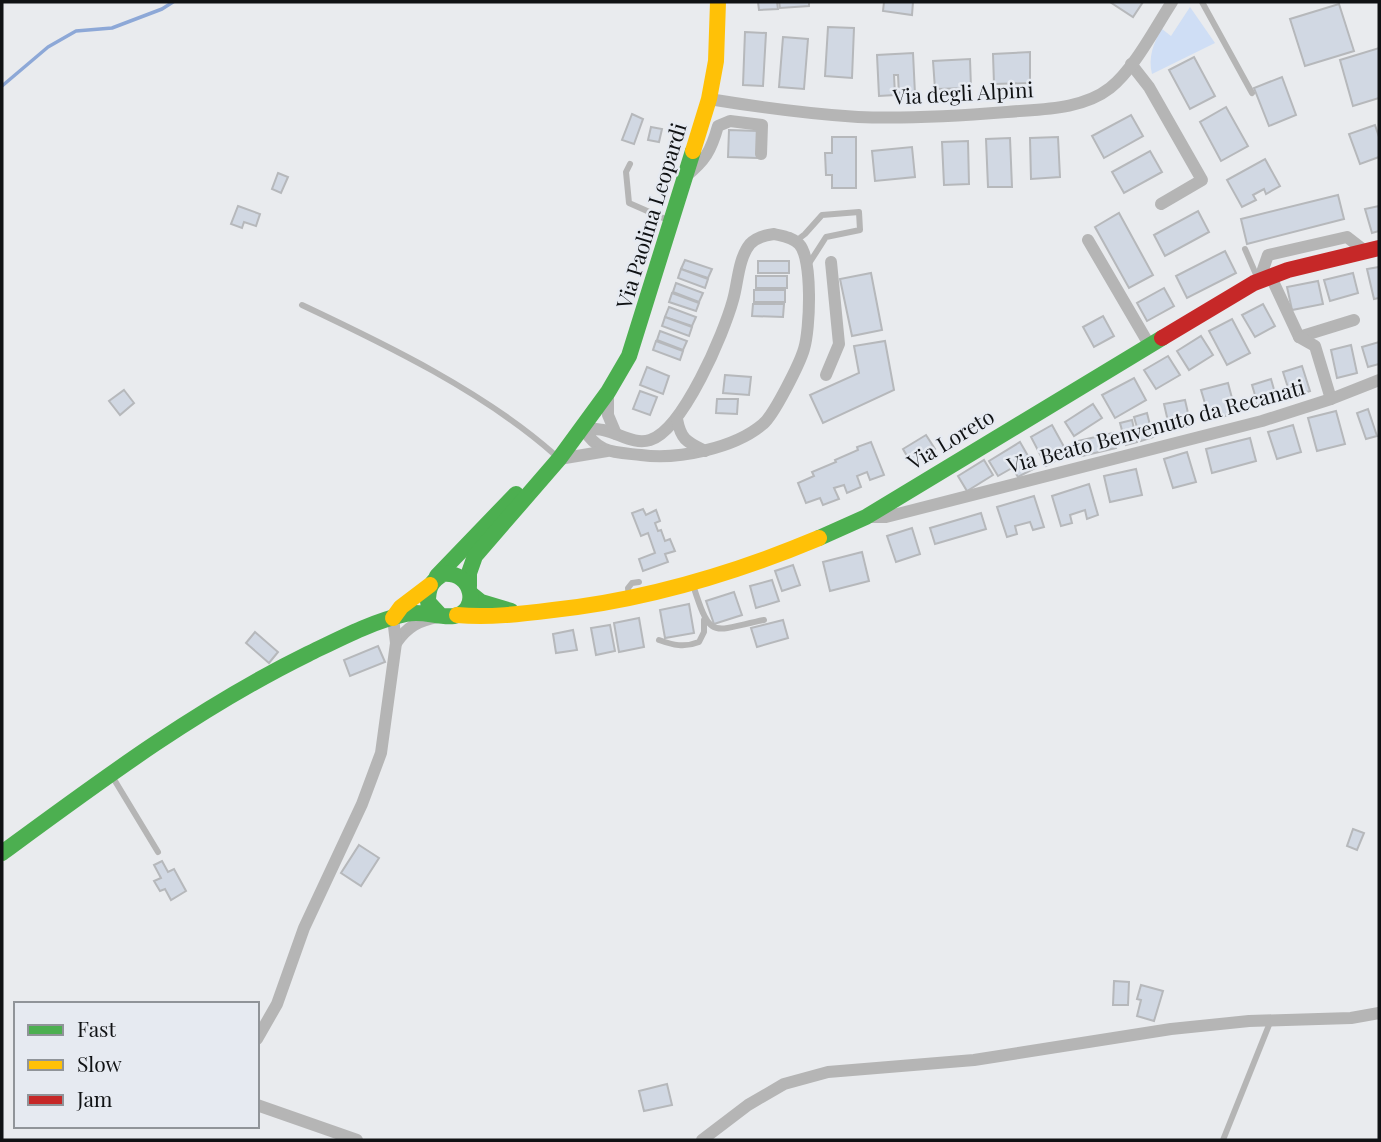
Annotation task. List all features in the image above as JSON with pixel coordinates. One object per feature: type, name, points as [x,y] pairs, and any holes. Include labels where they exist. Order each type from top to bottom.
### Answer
[{"type":"main road","name":"Via Paolina Leopardi","points":[[470,590],[468,573],[475,556],[582,428],[608,392],[633,344],[709,99],[716,61],[718,2]]},
{"type":"main road","name":"Via Loreto","points":[[393,618],[425,612],[503,617],[579,609],[693,584],[777,557],[866,517],[1265,279],[1288,270],[1372,249]]},
{"type":"main road","name":"Via Paolina Leopardi","points":[[393,618],[401,607],[432,582],[557,457]]},
{"type":"main road","points":[[444,574],[463,578],[470,590],[468,607],[447,615],[428,602],[427,594],[432,582],[444,574]]},
{"type":"main road","name":"Via Loreto","points":[[470,590],[494,607],[524,614]]},
{"type":"main road","points":[[2,853],[175,730],[282,667],[338,638],[393,618]]},
{"type":"street","name":"Via degli Alpini","points":[[709,99],[772,109],[858,117],[936,117],[1047,109],[1083,102],[1110,88],[1131,64],[1172,2]]},
{"type":"street","points":[[1131,64],[1149,87],[1202,180],[1161,204]]},
{"type":"street","points":[[685,177],[703,163],[712,148],[718,127],[730,121],[762,125],[761,154]]},
{"type":"street","points":[[557,457],[607,451],[651,457],[682,456],[705,451],[766,423],[804,351],[807,339],[807,267],[802,249],[795,241],[774,234],[760,236],[750,245],[742,259],[723,332],[677,419],[664,433],[649,441],[634,441],[616,434],[582,428]]},
{"type":"street","points":[[1088,240],[1150,346]]},
{"type":"street","points":[[826,375],[839,344],[831,262]]},
{"type":"street","points":[[1265,279],[1299,337],[1315,346],[1331,399]]},
{"type":"street","points":[[1299,337],[1354,320]]},
{"type":"street","name":"Via Beato Benvenuto da Recanati","points":[[866,517],[886,517],[1262,421],[1379,380]]},
{"type":"street","points":[[608,392],[608,415],[616,434]]},
{"type":"street","points":[[677,419],[679,433],[687,442],[705,451]]},
{"type":"street","points":[[582,428],[596,446],[607,451]]},
{"type":"street","points":[[918,484],[941,503]]},
{"type":"street","points":[[396,643],[405,630],[417,622],[447,615]]},
{"type":"street","points":[[259,1036],[273,1012],[304,928],[362,804],[381,753],[396,643],[393,618]]},
{"type":"street","points":[[702,1140],[748,1105],[784,1084],[828,1072],[974,1060],[1171,1029],[1271,1020],[1351,1018],[1379,1013]]},
{"type":"street","points":[[259,1105],[357,1140]]},
{"type":"lane","points":[[1202,2],[1252,93]]},
{"type":"lane","points":[[630,164],[626,173],[629,203],[672,222]]},
{"type":"lane","points":[[795,241],[822,215],[859,212],[860,230],[826,237],[807,267]]},
{"type":"lane","points":[[1245,249],[1265,279]]},
{"type":"lane","points":[[302,305],[352,328],[480,398],[526,430],[557,457]]},
{"type":"lane","points":[[630,599],[628,588],[632,583],[639,582]]},
{"type":"lane","points":[[659,640],[673,646],[699,642],[704,632],[704,620],[693,584]]},
{"type":"lane","points":[[704,620],[710,626],[720,629],[764,620]]},
{"type":"lane","points":[[111,773],[158,852]]},
{"type":"lane","points":[[1223,1140],[1271,1020]]},
{"type":"shaded area","points":[[1190,7],[1215,43],[1152,74],[1151,56],[1159,34],[1162,29],[1171,36]]},
{"type":"building","points":[[758,2],[777,2],[778,9],[759,10]]},
{"type":"building","points":[[779,2],[809,2],[809,6],[780,8]]},
{"type":"building","points":[[884,2],[913,2],[912,15],[883,11]]},
{"type":"building","points":[[1110,2],[1143,2],[1133,17]]},
{"type":"building","points":[[1339,4],[1354,51],[1305,66],[1290,19]]},
{"type":"building","points":[[828,27],[854,28],[852,78],[825,76]]},
{"type":"building","points":[[745,32],[766,33],[763,86],[743,85]]},
{"type":"building","points":[[783,37],[808,39],[804,89],[779,87]]},
{"type":"building","points":[[1379,48],[1379,98],[1353,106],[1340,60]]},
{"type":"building","points":[[1030,52],[1030,83],[994,84],[993,54]]},
{"type":"building","points":[[913,53],[915,94],[899,95],[898,75],[894,75],[895,95],[879,96],[877,55]]},
{"type":"building","points":[[1194,57],[1215,96],[1190,109],[1169,70]]},
{"type":"building","points":[[970,59],[971,88],[935,89],[933,61]]},
{"type":"building","points":[[1282,77],[1296,115],[1269,126],[1254,88]]},
{"type":"building","points":[[1226,107],[1248,146],[1221,161],[1200,122]]},
{"type":"building","points":[[632,114],[643,119],[634,144],[622,140]]},
{"type":"building","points":[[1131,115],[1143,136],[1104,158],[1092,136]]},
{"type":"building","points":[[1375,125],[1379,137],[1379,157],[1360,164],[1349,134]]},
{"type":"building","points":[[651,127],[662,129],[659,142],[648,140]]},
{"type":"building","points":[[729,130],[758,131],[757,158],[728,157]]},
{"type":"building","points":[[832,137],[856,137],[856,188],[832,188],[832,175],[826,175],[825,153],[832,153]]},
{"type":"building","points":[[1058,137],[1060,177],[1031,179],[1030,138]]},
{"type":"building","points":[[1010,138],[1012,187],[988,187],[986,139]]},
{"type":"building","points":[[968,141],[969,184],[944,185],[942,142]]},
{"type":"building","points":[[912,147],[915,177],[875,181],[872,151]]},
{"type":"building","points":[[1150,151],[1162,172],[1124,193],[1112,172]]},
{"type":"building","points":[[1265,159],[1280,186],[1266,194],[1264,189],[1253,195],[1256,200],[1242,207],[1227,180]]},
{"type":"building","points":[[278,173],[288,177],[281,193],[272,189]]},
{"type":"building","points":[[1338,195],[1344,219],[1247,244],[1241,219]]},
{"type":"building","points":[[238,206],[260,214],[256,226],[244,222],[242,228],[231,224]]},
{"type":"building","points":[[1379,206],[1379,231],[1372,233],[1365,209]]},
{"type":"building","points":[[1198,211],[1209,232],[1165,256],[1154,235]]},
{"type":"building","points":[[1119,213],[1153,275],[1129,288],[1095,227]]},
{"type":"building","points":[[1225,251],[1236,273],[1187,298],[1176,276]]},
{"type":"building","points":[[685,260],[712,269],[708,278],[681,269]]},
{"type":"building","points":[[758,261],[789,261],[789,273],[758,273]]},
{"type":"building","points":[[1379,267],[1379,298],[1374,299],[1367,269]]},
{"type":"building","points":[[681,269],[708,279],[705,288],[678,278]]},
{"type":"building","points":[[871,273],[882,330],[852,336],[840,279]]},
{"type":"building","points":[[1353,273],[1358,293],[1330,301],[1324,280]]},
{"type":"building","points":[[756,276],[787,276],[787,288],[756,288]]},
{"type":"building","points":[[1318,281],[1323,304],[1292,310],[1287,287]]},
{"type":"building","points":[[676,283],[703,293],[699,302],[673,292]]},
{"type":"building","points":[[1164,288],[1174,306],[1147,321],[1137,303]]},
{"type":"building","points":[[754,290],[785,290],[785,302],[754,302]]},
{"type":"building","points":[[672,293],[699,303],[696,311],[669,302]]},
{"type":"building","points":[[753,304],[784,304],[783,317],[752,316]]},
{"type":"building","points":[[1263,304],[1275,326],[1255,337],[1242,315]]},
{"type":"building","points":[[669,307],[696,317],[692,326],[665,317]]},
{"type":"building","points":[[1103,316],[1114,336],[1094,347],[1083,327]]},
{"type":"building","points":[[665,317],[692,327],[689,336],[662,326]]},
{"type":"building","points":[[1232,319],[1250,353],[1227,365],[1209,331]]},
{"type":"building","points":[[660,331],[687,341],[683,350],[657,340]]},
{"type":"building","points":[[1201,336],[1213,355],[1189,370],[1177,351]]},
{"type":"building","points":[[656,341],[683,351],[680,360],[653,350]]},
{"type":"building","points":[[885,341],[894,390],[823,423],[810,395],[859,373],[854,346]]},
{"type":"building","points":[[1379,342],[1379,364],[1368,367],[1362,347]]},
{"type":"building","points":[[1351,345],[1357,373],[1337,378],[1331,350]]},
{"type":"building","points":[[1168,356],[1180,375],[1156,389],[1144,370]]},
{"type":"building","points":[[1302,366],[1310,391],[1291,397],[1283,372]]},
{"type":"building","points":[[647,367],[669,376],[663,394],[640,385]]},
{"type":"building","points":[[725,375],[751,377],[749,395],[723,393]]},
{"type":"building","points":[[1134,378],[1146,400],[1115,418],[1102,395]]},
{"type":"building","points":[[1271,379],[1277,400],[1258,405],[1252,385]]},
{"type":"building","points":[[1228,383],[1236,413],[1210,420],[1201,390]]},
{"type":"building","points":[[124,390],[134,403],[120,415],[109,401]]},
{"type":"building","points":[[640,391],[657,397],[650,415],[633,409]]},
{"type":"building","points":[[717,399],[738,399],[737,414],[716,413]]},
{"type":"building","points":[[1185,400],[1191,426],[1170,430],[1164,404]]},
{"type":"building","points":[[1093,404],[1102,418],[1074,436],[1065,422]]},
{"type":"building","points":[[1368,409],[1377,436],[1366,439],[1357,413]]},
{"type":"building","points":[[1336,411],[1345,444],[1317,451],[1308,418]]},
{"type":"building","points":[[1147,413],[1153,437],[1141,441],[1134,417]]},
{"type":"building","points":[[1132,420],[1137,442],[1126,445],[1120,423]]},
{"type":"building","points":[[1052,425],[1068,454],[1046,466],[1031,437]]},
{"type":"building","points":[[1293,425],[1301,452],[1277,459],[1268,432]]},
{"type":"building","points":[[1113,433],[1116,448],[1082,456],[1078,441]]},
{"type":"building","points":[[926,435],[935,449],[911,463],[903,449]]},
{"type":"building","points":[[1250,438],[1256,461],[1212,473],[1206,449]]},
{"type":"building","points":[[871,442],[884,475],[870,480],[867,472],[857,476],[861,487],[847,493],[844,485],[834,488],[839,499],[823,505],[820,498],[806,503],[798,483],[814,476],[812,472]]},
{"type":"building","points":[[1020,442],[1035,468],[1018,477],[1012,468],[998,476],[989,461]]},
{"type":"building","points":[[1187,452],[1196,482],[1173,488],[1164,459]]},
{"type":"building","points":[[984,460],[993,475],[967,491],[958,476]]},
{"type":"building","points":[[1136,469],[1142,495],[1110,502],[1104,476]]},
{"type":"building","points":[[1089,484],[1098,515],[1087,519],[1085,510],[1070,515],[1072,523],[1061,526],[1052,496]]},
{"type":"building","points":[[1034,496],[1044,527],[1033,530],[1030,522],[1015,526],[1017,534],[1007,537],[997,507]]},
{"type":"building","points":[[643,509],[646,515],[656,510],[660,521],[655,523],[658,531],[661,530],[665,541],[670,539],[675,551],[665,554],[668,562],[643,571],[639,559],[655,553],[648,533],[641,536],[632,513]]},
{"type":"building","points":[[981,513],[986,529],[935,544],[930,528]]},
{"type":"building","points":[[912,528],[920,554],[896,562],[887,536]]},
{"type":"building","points":[[862,552],[869,581],[830,591],[823,562]]},
{"type":"building","points":[[793,565],[800,585],[782,591],[775,571]]},
{"type":"building","points":[[772,580],[779,601],[756,608],[750,586]]},
{"type":"building","points":[[734,592],[742,615],[714,624],[706,601]]},
{"type":"building","points":[[689,604],[694,633],[665,638],[660,610]]},
{"type":"building","points":[[639,618],[644,647],[619,652],[614,623]]},
{"type":"building","points":[[783,620],[788,638],[757,647],[751,628]]},
{"type":"building","points":[[610,625],[615,651],[596,655],[591,628]]},
{"type":"building","points":[[573,630],[577,650],[556,653],[553,634]]},
{"type":"building","points":[[255,632],[278,652],[269,663],[246,643]]},
{"type":"building","points":[[378,646],[385,662],[350,676],[344,660]]},
{"type":"building","points":[[1353,829],[1364,833],[1357,850],[1347,846]]},
{"type":"building","points":[[359,845],[379,858],[361,886],[341,873]]},
{"type":"building","points":[[162,861],[168,872],[174,869],[186,891],[171,900],[165,889],[160,891],[154,881],[161,878],[154,865]]},
{"type":"building","points":[[1114,981],[1129,982],[1128,1005],[1113,1005]]},
{"type":"building","points":[[1141,985],[1163,991],[1154,1021],[1137,1016],[1141,1000],[1137,999]]},
{"type":"building","points":[[667,1084],[672,1105],[644,1111],[639,1091]]},
{"type":"waterway","points":[[2,86],[48,47],[76,31],[112,28],[162,9],[173,2]]},
{"type":"traffic: fast","points":[[469,586],[469,573],[475,556],[559,459],[608,392],[629,356],[693,151]]},
{"type":"traffic: fast","points":[[819,538],[866,517],[1162,338]]},
{"type":"traffic: fast","points":[[437,576],[516,494]]},
{"type":"traffic: fast","points":[[2,853],[150,747],[267,675],[344,637],[394,617],[412,613],[448,616],[462,613],[468,607],[470,592],[467,585],[453,575],[443,574],[433,582],[430,589],[428,602],[440,615]]},
{"type":"traffic: fast","points":[[471,594],[481,602],[511,611]]},
{"type":"traffic: slow","points":[[693,151],[709,99],[716,61],[718,2]]},
{"type":"traffic: slow","points":[[457,615],[517,614],[621,600],[721,574],[819,538]]},
{"type":"traffic: slow","points":[[393,618],[401,607],[430,585]]},
{"type":"traffic: jam","points":[[1162,338],[1254,283],[1288,270],[1379,248]]}]
